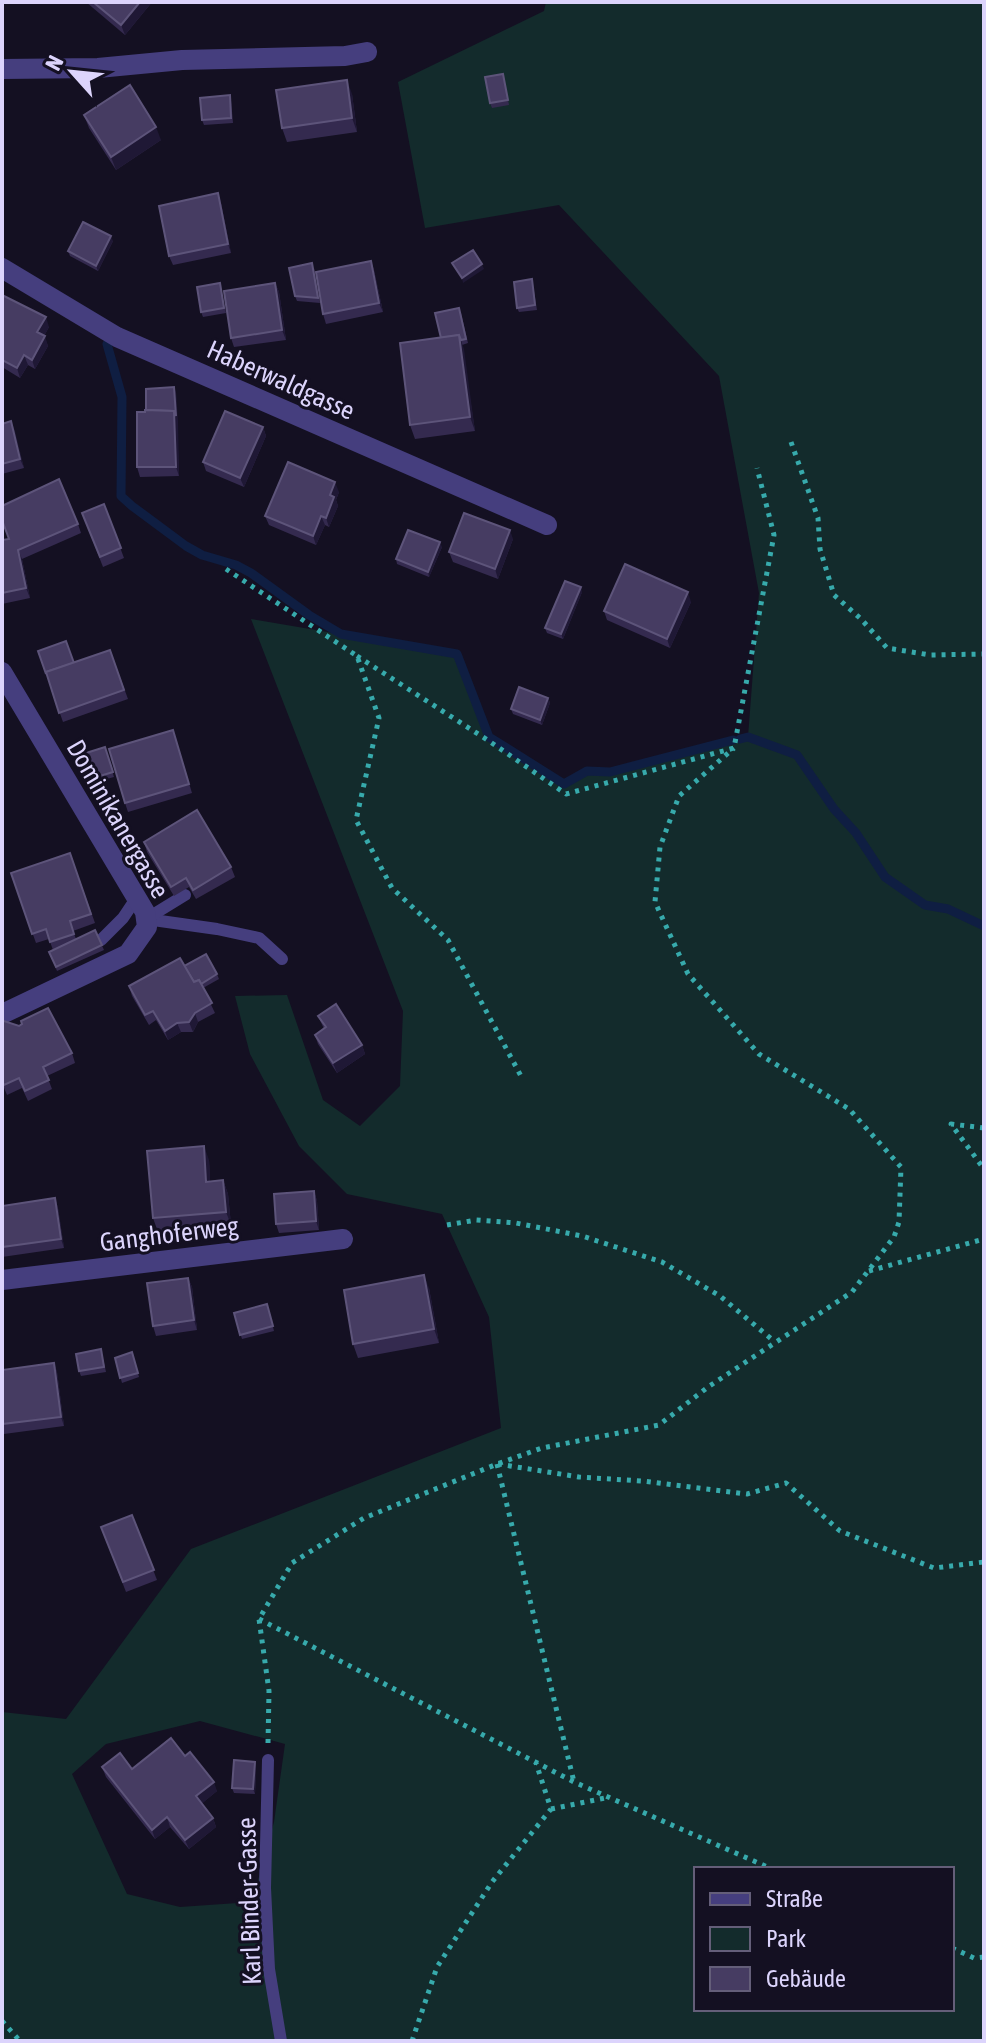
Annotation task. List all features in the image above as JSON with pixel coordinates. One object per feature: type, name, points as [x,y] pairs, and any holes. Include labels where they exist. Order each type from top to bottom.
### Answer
[{"type":"street","points":[[2,69],[98,68],[182,60],[345,56],[367,52]]},
{"type":"street","name":"Haberwaldgasse","points":[[2,268],[117,337],[547,525]]},
{"type":"street","name":"Dominikanergasse","points":[[2,672],[8,696],[137,897],[145,912],[147,927],[128,954],[2,1014]]},
{"type":"street","name":"Ganghoferweg","points":[[2,1280],[343,1239]]},
{"type":"lane","points":[[146,919],[185,895]]},
{"type":"lane","points":[[101,940],[123,918],[137,897]]},
{"type":"lane","points":[[146,919],[259,938],[282,959]]},
{"type":"lane","name":"Karl Binder-Gasse","points":[[268,1760],[265,1888],[269,1969],[281,2041]]},
{"type":"path","points":[[791,442],[818,518],[820,549],[834,595],[887,648],[930,655],[984,654]]},
{"type":"path","points":[[268,1760],[269,1691],[259,1619],[292,1563],[364,1518],[497,1464],[542,1448],[659,1425],[708,1387],[852,1292],[894,1237],[899,1222],[901,1167],[849,1109],[759,1054],[688,974],[655,902],[660,847],[679,796],[734,748],[774,535],[757,468]]},
{"type":"path","points":[[226,569],[566,794],[734,748]]},
{"type":"path","points":[[357,656],[379,718],[356,820],[392,888],[448,940],[522,1078]]},
{"type":"path","points":[[984,1128],[951,1124],[984,1169]]},
{"type":"path","points":[[447,1225],[476,1220],[516,1223],[582,1236],[662,1262],[720,1296],[775,1342]]},
{"type":"path","points":[[868,1271],[984,1239]]},
{"type":"path","points":[[497,1464],[579,1477],[747,1494],[786,1483],[840,1531],[934,1568],[984,1562]]},
{"type":"path","points":[[497,1464],[574,1782]]},
{"type":"path","points":[[259,1619],[574,1782],[767,1867]]},
{"type":"path","points":[[536,1763],[551,1809]]},
{"type":"path","points":[[412,2041],[437,1967],[492,1882],[551,1809],[608,1797]]},
{"type":"path","points":[[954,1949],[974,1958],[984,1957]]},
{"type":"path","points":[[2,2021],[20,2041]]},
{"type":"green space","points":[[546,2],[984,2],[984,2041],[2,2041],[2,1712],[66,1719],[191,1549],[501,1428],[489,1317],[442,1214],[347,1194],[299,1146],[250,1054],[235,996],[287,995],[323,1100],[360,1126],[400,1086],[403,1011],[251,619],[457,654],[489,737],[563,784],[587,771],[610,772],[748,737],[759,593],[719,376],[559,205],[425,228],[398,82],[544,11]],"holes":[[[200,1721],[285,1744],[274,1822],[252,1902],[180,1907],[127,1894],[72,1774],[106,1744]]]},
{"type":"building","points":[[93,2],[140,2],[121,25]]},
{"type":"building","points":[[503,74],[508,100],[490,103],[485,77]]},
{"type":"building","points":[[347,80],[352,118],[282,128],[276,90]]},
{"type":"building","points":[[130,85],[156,127],[111,157],[84,115]]},
{"type":"building","points":[[230,95],[231,118],[202,120],[200,98]]},
{"type":"building","points":[[218,193],[228,244],[169,256],[159,206]]},
{"type":"building","points":[[83,222],[111,236],[96,266],[68,251]]},
{"type":"building","points":[[473,250],[482,264],[462,278],[452,263]]},
{"type":"building","points":[[371,261],[379,303],[323,314],[316,272]]},
{"type":"building","points":[[312,263],[318,298],[295,296],[289,268]]},
{"type":"building","points":[[532,279],[535,305],[517,308],[514,282]]},
{"type":"building","points":[[220,283],[224,308],[201,312],[197,287]]},
{"type":"building","points":[[275,283],[282,330],[231,338],[224,291]]},
{"type":"building","points":[[2,295],[46,317],[37,332],[45,336],[32,360],[24,355],[17,368],[2,360]]},
{"type":"building","points":[[459,308],[466,339],[461,340],[459,335],[441,338],[435,313]]},
{"type":"building","points":[[459,335],[470,417],[410,425],[400,343]]},
{"type":"building","points":[[174,387],[176,416],[174,411],[146,410],[146,389]]},
{"type":"building","points":[[174,411],[176,467],[137,467],[137,412]]},
{"type":"building","points":[[225,411],[263,427],[240,478],[203,462]]},
{"type":"building","points":[[11,421],[20,459],[2,464],[2,424]]},
{"type":"building","points":[[288,462],[335,482],[330,495],[334,497],[326,518],[321,516],[313,536],[265,516]]},
{"type":"building","points":[[59,479],[78,524],[18,550],[26,588],[2,593],[2,540],[9,539],[2,520],[2,506]]},
{"type":"building","points":[[104,504],[121,548],[100,557],[82,513]]},
{"type":"building","points":[[464,513],[510,530],[495,569],[449,552]]},
{"type":"building","points":[[408,530],[440,542],[428,572],[396,559]]},
{"type":"building","points":[[625,564],[688,592],[667,639],[604,611]]},
{"type":"building","points":[[565,581],[581,587],[561,634],[545,628]]},
{"type":"building","points":[[66,641],[74,663],[46,674],[38,651]]},
{"type":"building","points":[[110,650],[124,690],[59,713],[46,672]]},
{"type":"building","points":[[519,687],[548,698],[540,720],[511,709]]},
{"type":"building","points":[[173,730],[189,784],[125,803],[109,749]]},
{"type":"building","points":[[105,747],[113,772],[90,779],[83,754]]},
{"type":"building","points":[[197,810],[231,867],[193,890],[186,878],[171,887],[144,842]]},
{"type":"building","points":[[70,853],[91,914],[70,921],[74,934],[50,942],[46,929],[32,934],[11,873]]},
{"type":"building","points":[[95,930],[102,945],[56,967],[49,952]]},
{"type":"building","points":[[206,954],[217,974],[201,984],[199,980],[194,982],[184,966]]},
{"type":"building","points":[[180,958],[194,982],[199,980],[212,1003],[195,1013],[189,1022],[177,1023],[165,1031],[153,1011],[145,1015],[129,986]]},
{"type":"building","points":[[336,1004],[362,1045],[333,1063],[315,1035],[326,1027],[318,1016]]},
{"type":"building","points":[[48,1008],[72,1053],[43,1067],[49,1080],[25,1091],[19,1078],[4,1085],[2,1022],[19,1026],[21,1021]]},
{"type":"building","points":[[204,1146],[206,1182],[223,1180],[226,1212],[153,1218],[147,1151]]},
{"type":"building","points":[[314,1191],[316,1221],[276,1224],[274,1194]]},
{"type":"building","points":[[55,1198],[61,1239],[2,1247],[2,1206]]},
{"type":"building","points":[[424,1275],[434,1329],[353,1344],[344,1290]]},
{"type":"building","points":[[188,1278],[194,1320],[153,1326],[147,1283]]},
{"type":"building","points":[[267,1304],[273,1326],[240,1335],[234,1313]]},
{"type":"building","points":[[101,1349],[104,1367],[79,1371],[76,1354]]},
{"type":"building","points":[[132,1352],[138,1373],[120,1378],[115,1358]]},
{"type":"building","points":[[54,1363],[61,1417],[2,1424],[2,1370]]},
{"type":"building","points":[[132,1515],[154,1570],[123,1582],[101,1527]]},
{"type":"building","points":[[171,1738],[185,1756],[190,1752],[214,1782],[196,1796],[213,1818],[185,1840],[167,1817],[152,1830],[102,1767],[120,1753],[132,1769]]},
{"type":"building","points":[[234,1760],[255,1762],[253,1789],[232,1788]]},
{"type":"waterway","points":[[107,344],[122,397],[121,496],[186,546],[251,573],[341,634],[457,654],[489,737],[564,784],[587,771],[610,772],[733,740]]},
{"type":"waterway","points":[[740,739],[748,737],[797,755],[885,877],[925,905],[948,909],[984,926]]}]
